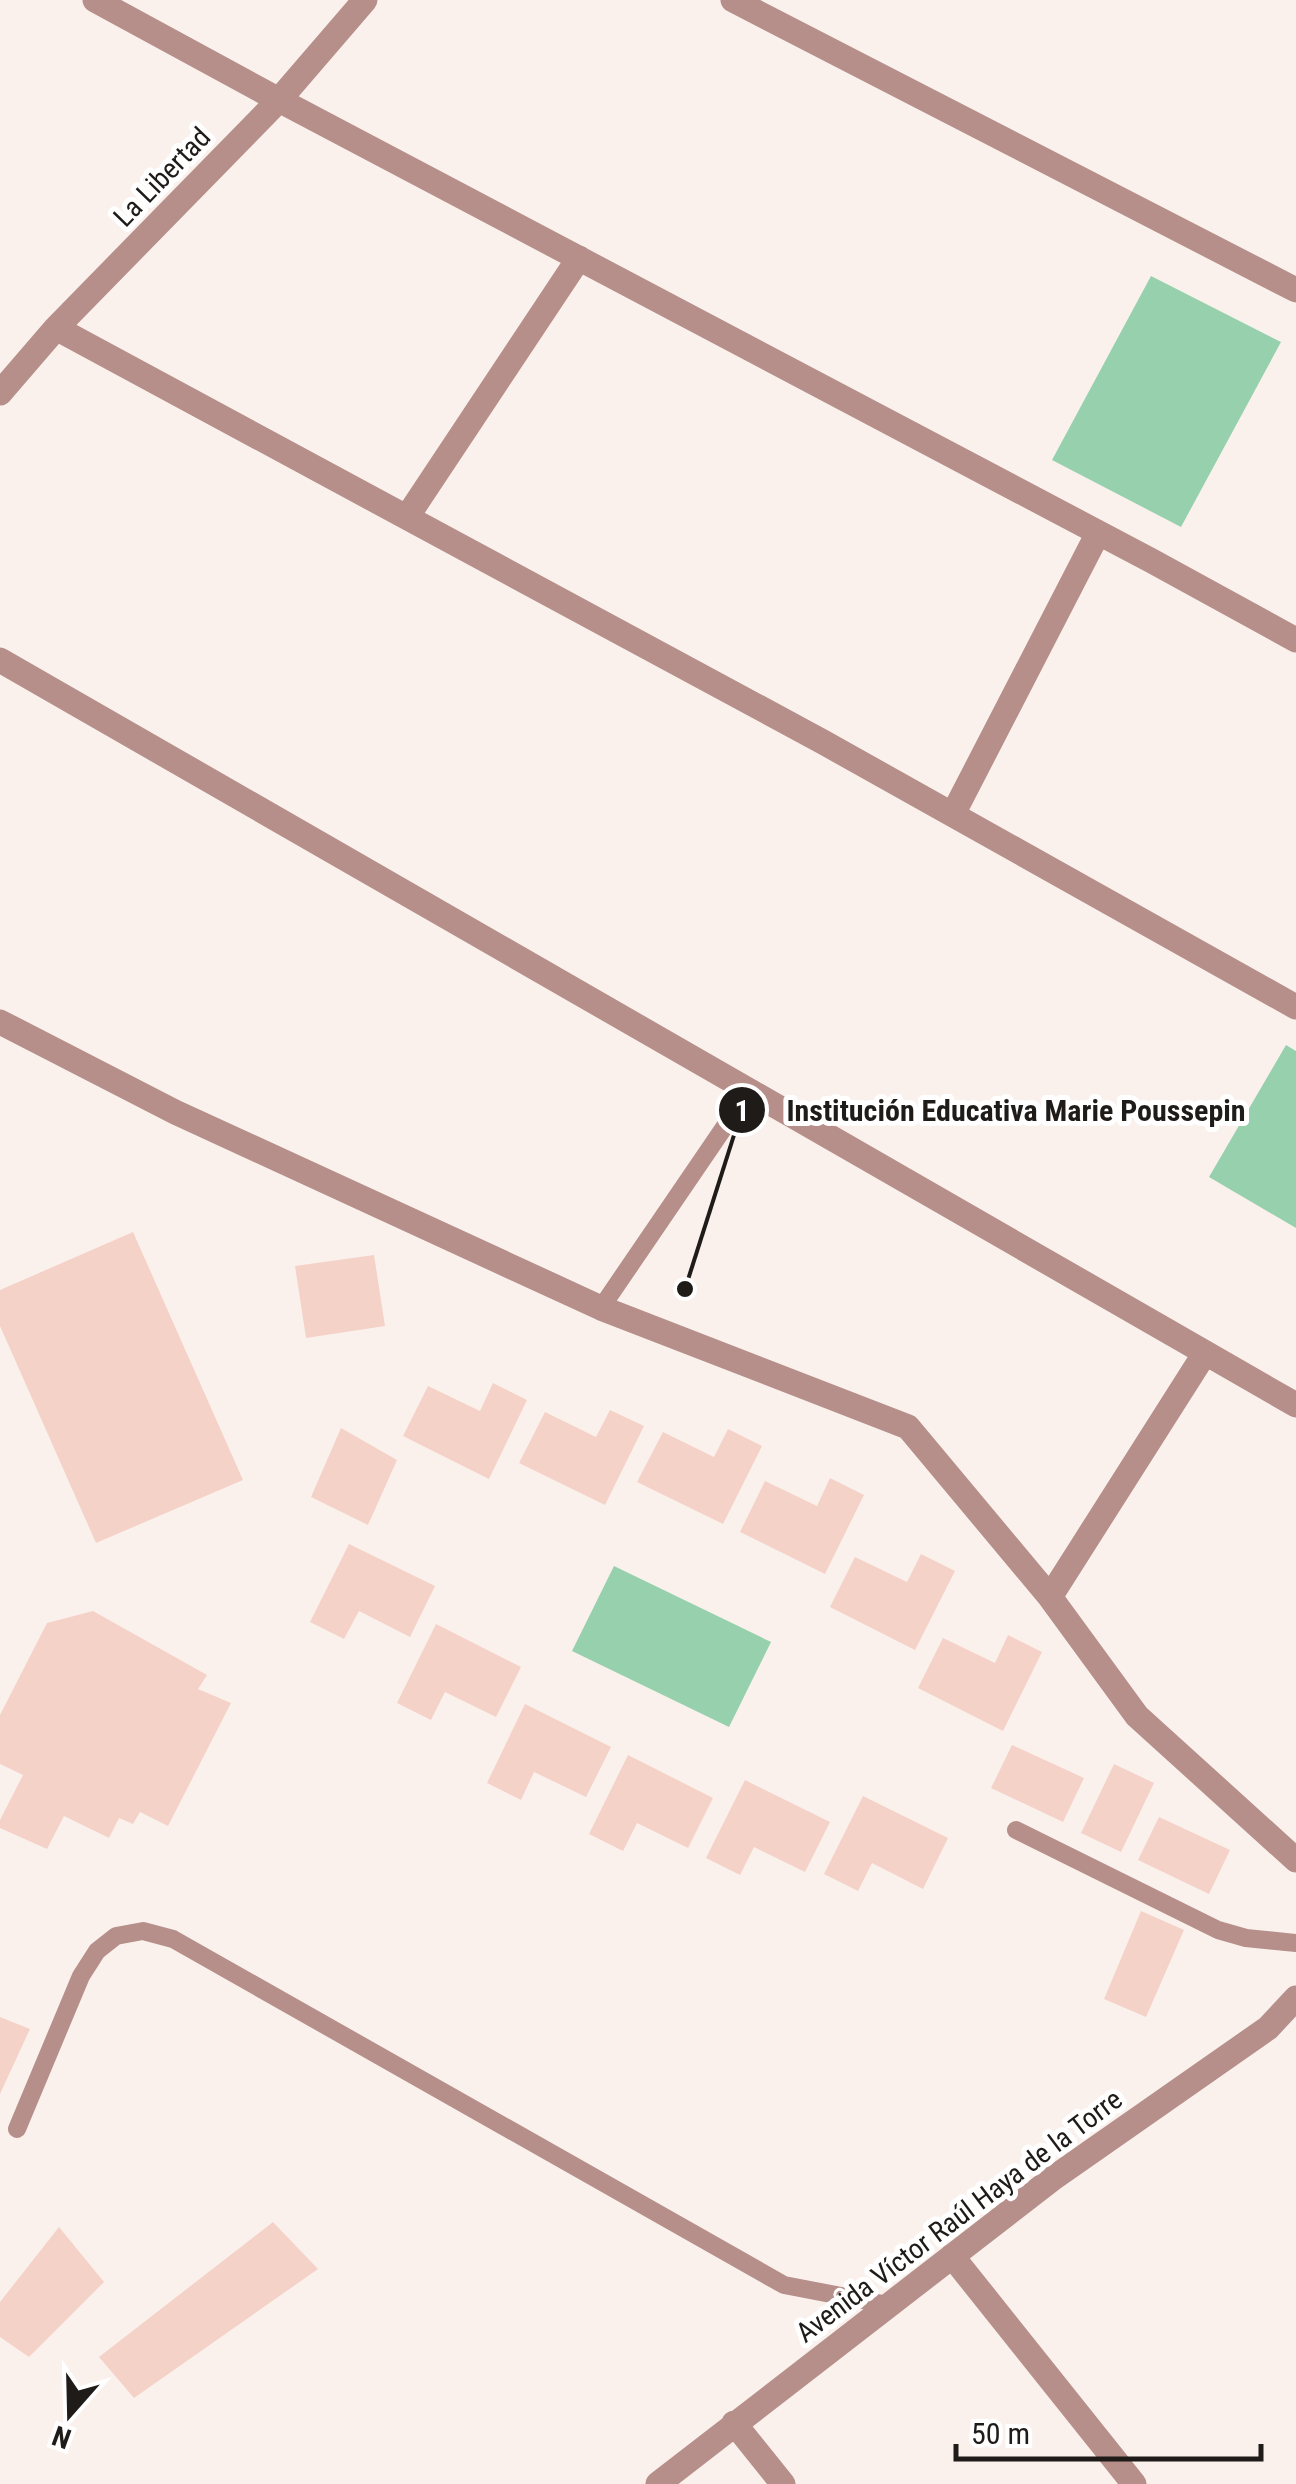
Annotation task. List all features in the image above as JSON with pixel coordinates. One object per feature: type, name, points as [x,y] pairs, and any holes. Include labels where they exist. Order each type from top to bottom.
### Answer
[{"type":"street","points":[[96,0],[1296,640]]},
{"type":"street","name":"La Libertad","points":[[0,394],[56,328],[279,100],[365,0]]},
{"type":"street","points":[[733,0],[1296,290]]},
{"type":"street","points":[[407,517],[579,258]]},
{"type":"street","points":[[56,328],[953,814],[1296,1006]]},
{"type":"street","points":[[953,814],[1098,533]]},
{"type":"street","points":[[0,660],[1296,1405]]},
{"type":"street","points":[[3,1027],[175,1112],[601,1308],[908,1427],[1050,1597],[1137,1716],[1296,1860]]},
{"type":"street","points":[[1050,1597],[1205,1352]]},
{"type":"street","name":"Avenida Víctor Raúl Haya de la Torre","points":[[658,2484],[1052,2179],[1268,2028],[1296,1998]]},
{"type":"street","points":[[952,2256],[1134,2484]]},
{"type":"street","points":[[734,2423],[783,2484]]},
{"type":"lane","points":[[601,1308],[749,1091]]},
{"type":"lane","points":[[1016,1830],[1218,1930],[1246,1938],[1296,1943]]},
{"type":"lane","points":[[16,2129],[81,1976],[97,1951],[116,1936],[143,1931],[173,1939],[784,2285],[888,2306]]},
{"type":"green space","points":[[1151,276],[1281,342],[1181,527],[1052,460]]},
{"type":"green space","points":[[1286,1045],[1296,1051],[1296,1228],[1209,1177]]},
{"type":"green space","points":[[614,1566],[771,1642],[729,1727],[572,1651]]},
{"type":"building","points":[[133,1232],[243,1480],[96,1543],[0,1326],[0,1290]]},
{"type":"building","points":[[374,1255],[385,1326],[306,1338],[295,1266]]},
{"type":"building","points":[[493,1383],[527,1400],[489,1479],[403,1436],[428,1386],[480,1411]]},
{"type":"building","points":[[610,1410],[644,1426],[605,1505],[519,1463],[545,1412],[596,1437]]},
{"type":"building","points":[[341,1428],[397,1460],[368,1525],[311,1497]]},
{"type":"building","points":[[728,1429],[762,1446],[723,1524],[637,1482],[663,1432],[714,1457]]},
{"type":"building","points":[[830,1478],[864,1495],[825,1574],[740,1532],[765,1481],[817,1506]]},
{"type":"building","points":[[349,1544],[435,1586],[410,1637],[359,1611],[344,1639],[310,1622]]},
{"type":"building","points":[[921,1554],[955,1571],[915,1650],[830,1607],[855,1557],[907,1582]]},
{"type":"building","points":[[93,1611],[207,1675],[198,1689],[231,1703],[168,1826],[140,1812],[133,1824],[119,1818],[109,1838],[64,1816],[47,1849],[0,1828],[0,1820],[23,1775],[0,1764],[0,1715],[47,1623]]},
{"type":"building","points":[[436,1624],[521,1667],[496,1717],[445,1692],[431,1720],[397,1703]]},
{"type":"building","points":[[1008,1635],[1042,1652],[1003,1731],[918,1688],[943,1638],[995,1663]]},
{"type":"building","points":[[525,1704],[611,1747],[586,1797],[534,1772],[521,1800],[487,1783]]},
{"type":"building","points":[[1012,1745],[1084,1778],[1063,1822],[991,1788]]},
{"type":"building","points":[[628,1755],[713,1798],[688,1848],[637,1823],[623,1851],[589,1834]]},
{"type":"building","points":[[1114,1764],[1154,1783],[1121,1852],[1081,1833]]},
{"type":"building","points":[[745,1780],[830,1822],[805,1872],[754,1847],[740,1875],[706,1858]]},
{"type":"building","points":[[863,1796],[948,1838],[923,1889],[872,1863],[858,1891],[824,1874]]},
{"type":"building","points":[[1159,1817],[1230,1850],[1209,1894],[1138,1860]]},
{"type":"building","points":[[1141,1911],[1184,1930],[1146,2017],[1104,1999]]},
{"type":"building","points":[[0,2017],[30,2029],[0,2094]]},
{"type":"building","points":[[273,2222],[318,2269],[134,2398],[99,2357]]},
{"type":"building","points":[[59,2227],[104,2282],[29,2357],[0,2337],[0,2302]]},
{"type":"place","name":"Institución Educativa Marie Poussepin","points":[[685,1289]]}]
